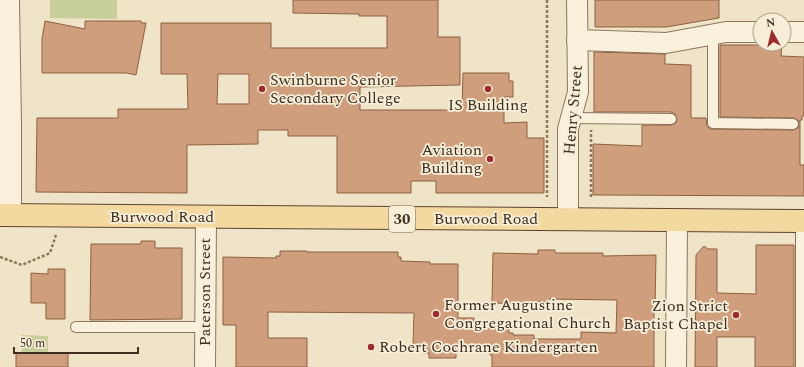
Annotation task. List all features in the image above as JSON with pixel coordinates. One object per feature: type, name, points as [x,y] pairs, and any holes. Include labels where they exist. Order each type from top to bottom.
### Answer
[{"type":"main road","name":"Burwood Road","points":[[5,215],[206,218],[802,221]]},
{"type":"street","points":[[5,215],[5,101],[8,0]]},
{"type":"street","name":"Henry Street","points":[[568,219],[568,129],[578,92],[577,0]]},
{"type":"street","points":[[577,40],[666,43],[726,32],[752,32]]},
{"type":"street","points":[[792,32],[804,32]]},
{"type":"street","name":"Paterson Street","points":[[205,367],[206,218]]},
{"type":"street","points":[[676,367],[677,220]]},
{"type":"lane","points":[[713,34],[713,123],[793,124]]},
{"type":"lane","points":[[570,118],[671,119]]},
{"type":"lane","points":[[801,367],[802,221]]},
{"type":"lane","points":[[76,327],[206,326]]},
{"type":"path","points":[[547,0],[548,197]]},
{"type":"path","points":[[0,257],[22,265],[50,252],[56,235]]},
{"type":"green space","points":[[50,0],[117,0],[117,19],[50,18]]},
{"type":"green space","points":[[22,335],[48,336],[48,353],[22,353]]},
{"type":"building","points":[[293,0],[438,0],[438,37],[460,37],[460,85],[360,87],[360,110],[462,110],[463,73],[509,73],[509,81],[513,81],[513,97],[504,97],[504,123],[527,122],[527,138],[544,138],[544,193],[436,193],[436,181],[411,181],[411,193],[337,193],[337,136],[288,136],[288,130],[258,130],[258,144],[187,145],[187,193],[36,192],[37,118],[118,118],[118,109],[188,109],[187,74],[161,74],[161,23],[271,23],[271,48],[387,48],[387,16],[293,13]],"holes":[[[218,74],[249,74],[249,104],[217,104]]]},
{"type":"building","points":[[595,0],[719,0],[719,18],[666,27],[595,27]]},
{"type":"building","points":[[45,21],[85,29],[85,21],[141,21],[141,23],[146,23],[136,75],[126,73],[42,73],[42,39]]},
{"type":"building","points":[[720,45],[752,45],[752,52],[781,52],[781,56],[804,57],[804,116],[802,116],[802,120],[800,120],[800,165],[804,165],[804,196],[593,195],[593,144],[642,146],[642,125],[671,125],[676,123],[677,119],[675,114],[671,112],[594,112],[594,52],[665,54],[665,64],[691,65],[691,118],[706,118],[707,126],[710,129],[793,130],[798,128],[799,121],[793,118],[720,117]]},
{"type":"building","points":[[141,241],[155,241],[155,248],[182,248],[182,319],[90,320],[91,244],[141,244]]},
{"type":"building","points":[[756,245],[794,245],[794,367],[755,367],[755,337],[717,337],[717,367],[695,367],[696,255],[704,246],[708,249],[717,249],[717,293],[756,294]]},
{"type":"building","points":[[538,250],[555,250],[555,253],[603,253],[603,256],[656,255],[654,367],[492,367],[490,347],[456,346],[456,358],[429,358],[429,353],[423,353],[423,346],[413,346],[414,313],[268,312],[268,338],[307,338],[307,367],[236,367],[236,325],[223,325],[223,257],[276,258],[276,256],[280,256],[280,251],[398,252],[398,257],[401,257],[401,261],[430,262],[430,264],[458,264],[458,318],[474,318],[474,328],[509,329],[509,333],[513,333],[513,335],[534,335],[534,339],[581,339],[581,332],[616,333],[617,300],[549,299],[549,302],[534,302],[534,304],[492,303],[493,253],[538,254]]},
{"type":"building","points":[[48,269],[65,269],[65,319],[46,319],[46,303],[31,303],[31,273],[48,274]]},
{"type":"building","points":[[16,353],[68,353],[68,367],[16,367]]},
{"type":"place","name":"Swinburne Senior Secondary College","points":[[262,89]]},
{"type":"place","name":"IS Building","points":[[488,89]]},
{"type":"place","name":"Aviation Building","points":[[490,159]]},
{"type":"place","name":"Former Augustine Congregational Church","points":[[436,314]]},
{"type":"place","name":"Zion Strict Baptist Chapel","points":[[736,315]]},
{"type":"place","name":"Robert Cochrane Kindergarten","points":[[371,347]]}]
